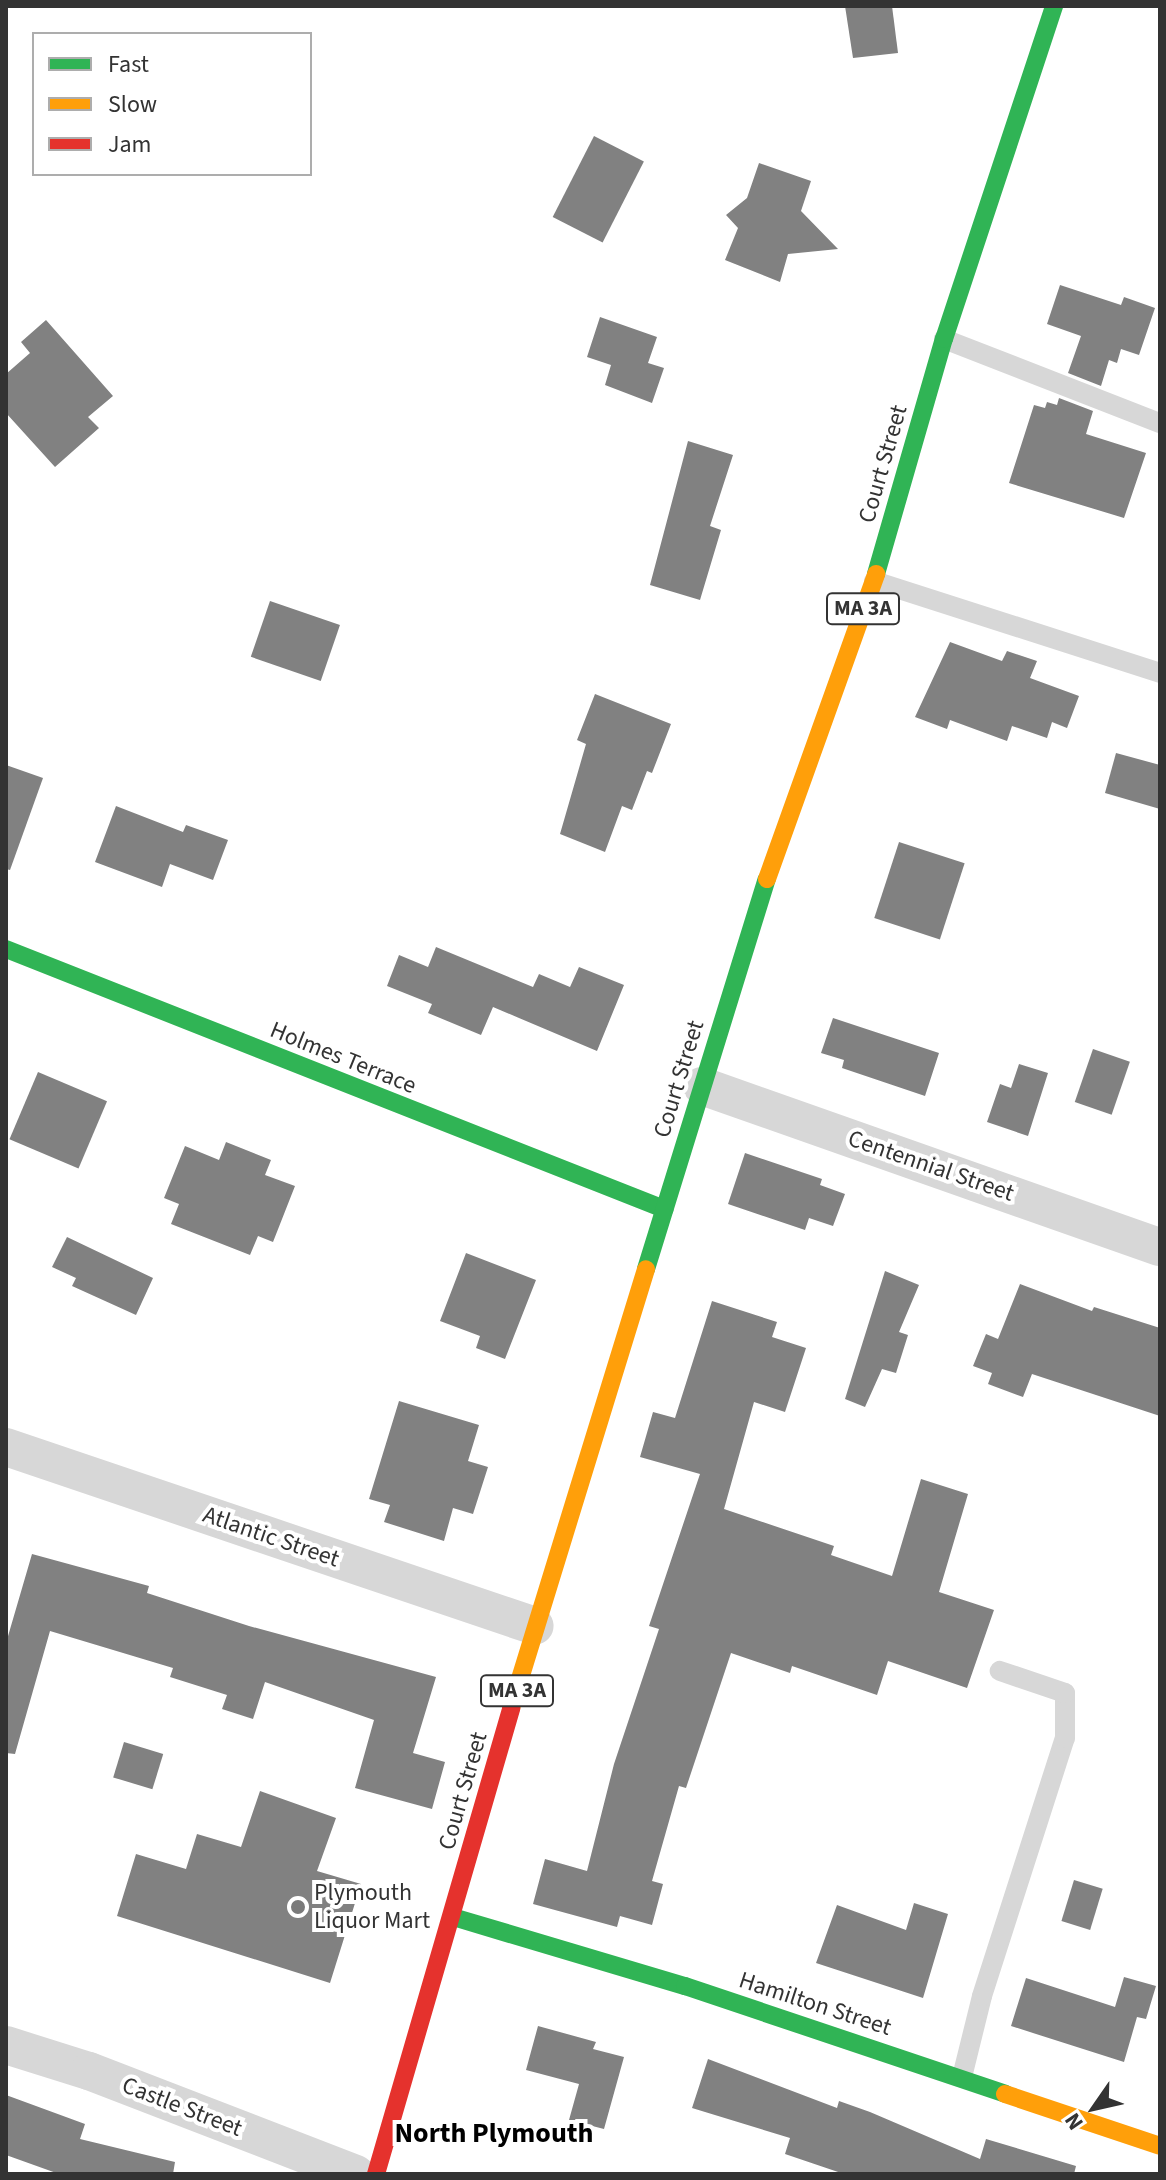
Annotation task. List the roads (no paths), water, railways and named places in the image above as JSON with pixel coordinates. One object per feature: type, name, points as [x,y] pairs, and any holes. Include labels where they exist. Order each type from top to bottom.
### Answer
[{"type":"main road","name":"Court Street","points":[[376,2174],[535,1626],[780,836],[874,581],[944,339],[1054,6]]},
{"type":"main road","name":"Holmes Terrace","points":[[6,949],[664,1209]]},
{"type":"main road","name":"Hamilton Street","points":[[453,1917],[962,2077],[1160,2146]]},
{"type":"street","name":"Centennial Street","points":[[702,1086],[1160,1247]]},
{"type":"street","name":"Atlantic Street","points":[[6,1447],[535,1626]]},
{"type":"street","name":"Castle Street","points":[[6,2045],[89,2071],[356,2174]]},
{"type":"lane","points":[[944,339],[1160,423]]},
{"type":"lane","points":[[874,581],[1160,673]]},
{"type":"lane","points":[[962,2077],[982,1996],[1065,1738],[1065,1693],[1000,1671]]},
{"type":"place","name":"Plymouth Liquor Mart","points":[[298,1907]]},
{"type":"district","name":"North Plymouth","points":[[494,2133]]}]
